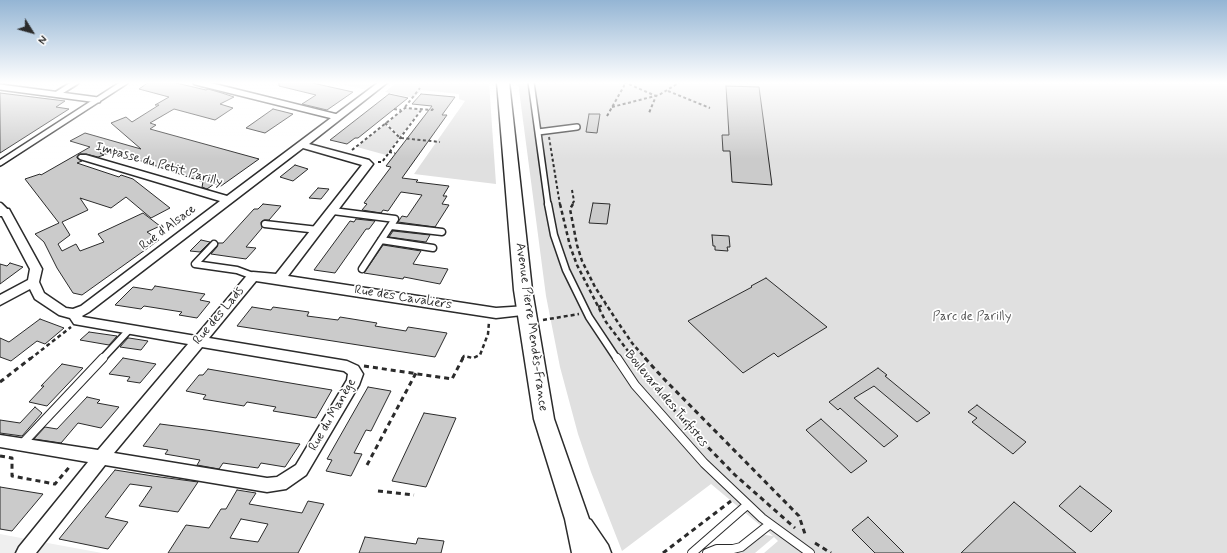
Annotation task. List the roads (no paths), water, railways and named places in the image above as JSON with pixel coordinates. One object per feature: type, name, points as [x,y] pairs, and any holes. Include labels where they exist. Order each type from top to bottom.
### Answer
[{"type":"main road","name":"Avenue Pierre Mendès-France","points":[[505,108],[523,290],[544,419],[577,519],[584,553]]},
{"type":"main road","name":"Avenue Pierre Mendès-France","points":[[577,519],[599,553]]},
{"type":"street","name":"Rue d'Alsace","points":[[76,317],[349,108]]},
{"type":"street","points":[[279,279],[368,164],[345,156],[301,145]]},
{"type":"street","name":"Impasse du Petit Parilly","points":[[83,157],[228,200]]},
{"type":"street","points":[[2,210],[36,269],[33,282],[39,296],[63,312],[76,317]]},
{"type":"street","name":"Rue des Lads","points":[[29,548],[253,276],[279,279]]},
{"type":"street","name":"Rue des Cavaliers","points":[[279,279],[528,317]]},
{"type":"street","points":[[0,301],[33,282]]},
{"type":"street","name":"Rue du Manège","points":[[0,441],[267,484],[280,484],[301,470],[354,381],[356,374],[347,366],[129,330],[76,317]]},
{"type":"lane","points":[[0,164],[86,108]]},
{"type":"lane","points":[[300,108],[337,117]]},
{"type":"lane","name":"Boulevard des Turfistes","points":[[535,108],[548,204],[554,235],[566,270],[587,312],[635,385],[704,463],[747,505],[810,553]]},
{"type":"lane","points":[[538,132],[577,127]]},
{"type":"lane","points":[[333,211],[395,219],[362,269]]},
{"type":"lane","points":[[265,224],[318,230]]},
{"type":"lane","points":[[391,226],[442,232]]},
{"type":"lane","points":[[381,240],[433,248]]},
{"type":"lane","points":[[214,244],[195,264],[237,270],[253,276]]},
{"type":"lane","points":[[22,444],[129,330]]},
{"type":"lane","points":[[692,553],[747,505]]},
{"type":"lane","points":[[707,553],[717,549],[733,549],[741,547],[770,524]]},
{"type":"park label","name":"Parc de Parilly","points":[[972,317]]}]
